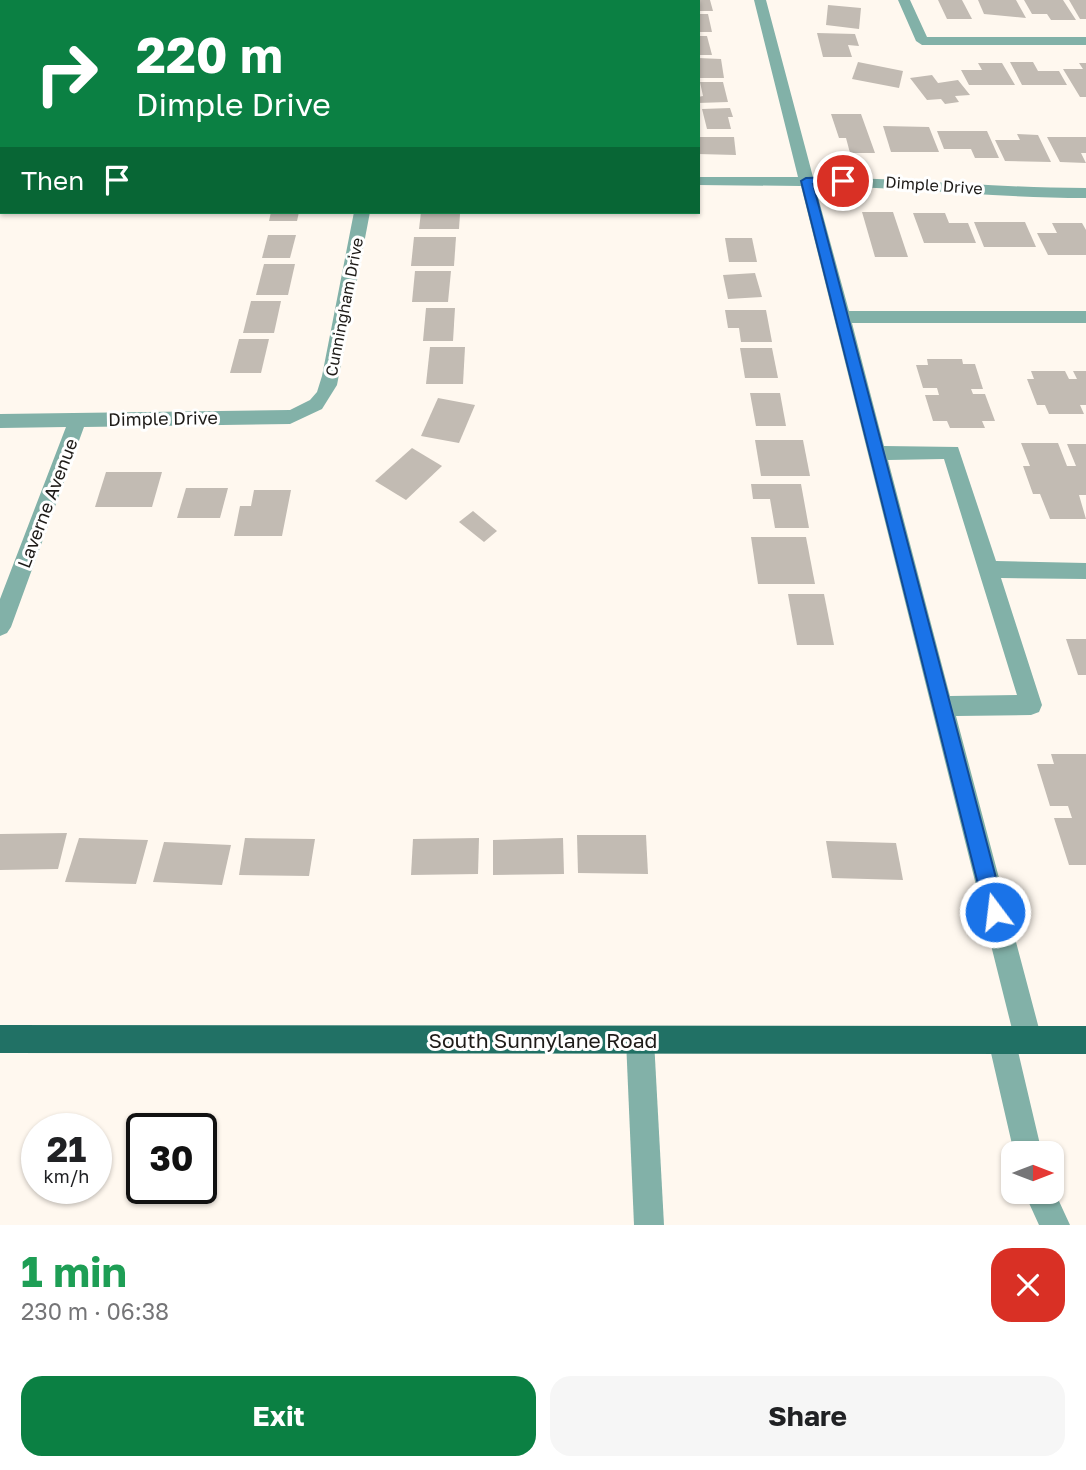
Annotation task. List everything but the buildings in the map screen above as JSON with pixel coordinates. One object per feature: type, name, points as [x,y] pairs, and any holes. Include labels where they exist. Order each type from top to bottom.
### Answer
[{"type":"main road","name":"South Sunnylane Road","points":[[0,1039],[1086,1040]]},
{"type":"street","points":[[760,0],[942,706],[1015,1040],[1027,1141]]},
{"type":"street","points":[[904,0],[922,41],[1086,41]]},
{"type":"street","name":"Dimple Drive","points":[[700,181],[897,182],[1086,193]]},
{"type":"street","name":"Cunningham Drive","points":[[321,401],[334,366],[362,214]]},
{"type":"street","points":[[842,317],[1086,317]]},
{"type":"street","name":"Dimple Drive","points":[[0,421],[290,417],[314,408],[321,401]]},
{"type":"street","name":"Laverne Avenue","points":[[0,626],[78,419]]},
{"type":"street","points":[[878,453],[951,452],[1031,705],[942,706]]},
{"type":"street","points":[[988,569],[1086,571]]},
{"type":"street","points":[[640,1040],[649,1225]]},
{"type":"street","points":[[1045,1204],[1055,1225]]},
{"type":"route","points":[[843,181],[806,181],[995,912]]}]
